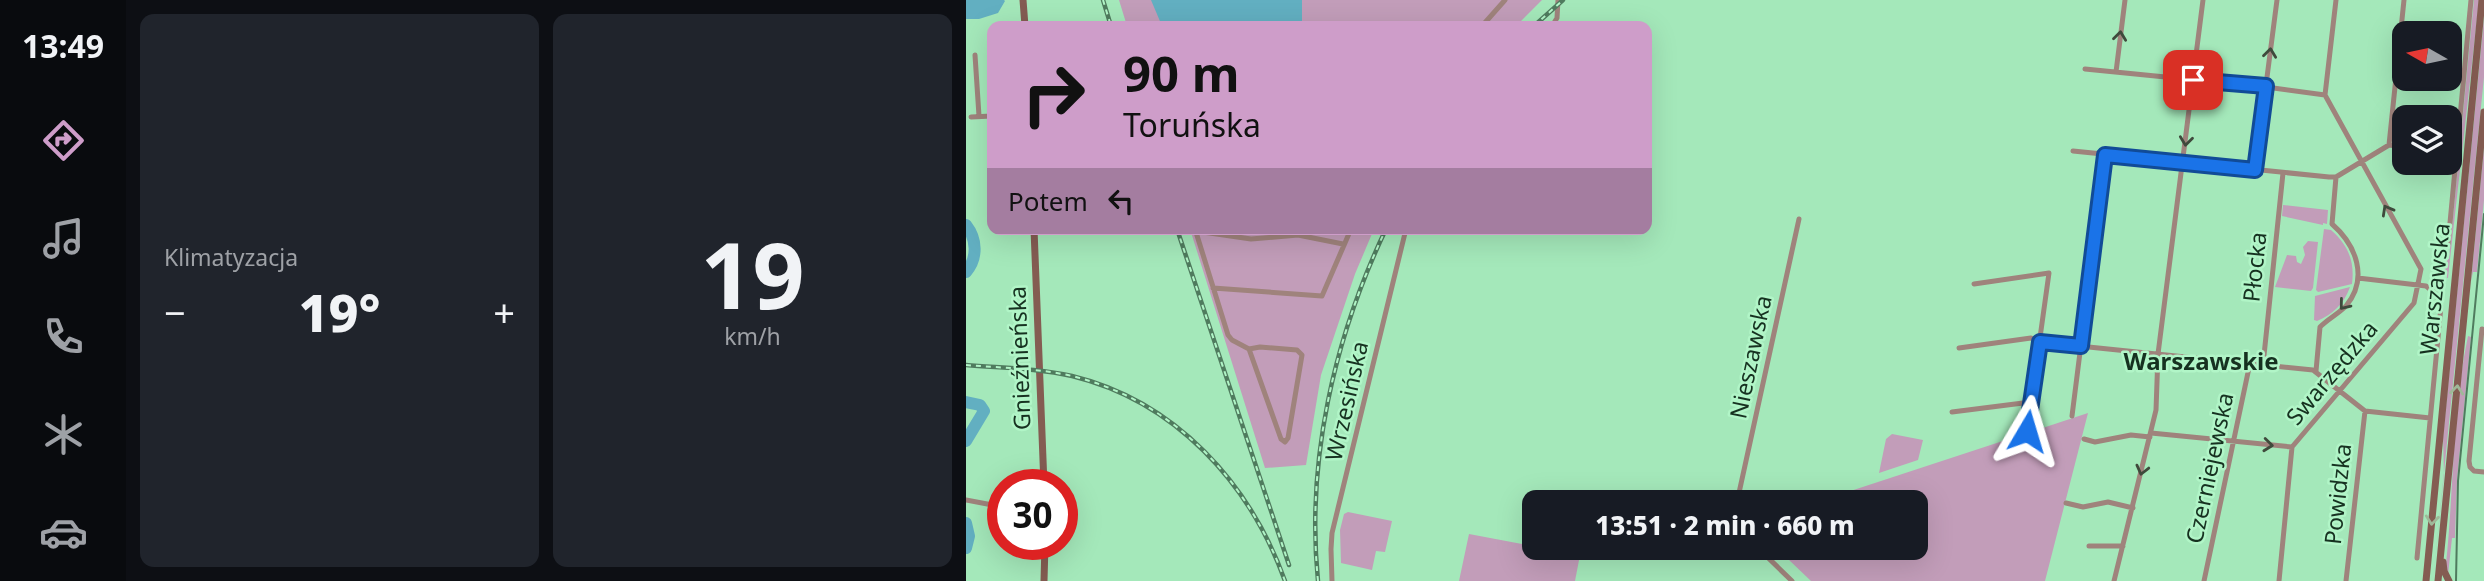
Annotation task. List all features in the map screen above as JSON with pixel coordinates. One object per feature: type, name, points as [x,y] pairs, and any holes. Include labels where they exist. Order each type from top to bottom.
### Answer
[{"type":"main road","points":[[1023,0],[1025,21]]},
{"type":"main road","name":"Warszawska","points":[[2426,581],[2482,0]]},
{"type":"main road","name":"Warszawska","points":[[2438,581],[2484,112]]},
{"type":"main road","name":"Gnieźnieńska","points":[[1034,235],[1043,469]]},
{"type":"main road","points":[[2441,551],[2444,571],[2449,581]]},
{"type":"main road","points":[[1044,581],[1045,560]]},
{"type":"street","points":[[1486,21],[1505,0]]},
{"type":"street","points":[[1555,21],[1558,0]]},
{"type":"street","points":[[2116,72],[2125,0]]},
{"type":"street","points":[[2115,581],[2155,410],[2158,354],[2203,0]]},
{"type":"street","points":[[2255,170],[2277,0]]},
{"type":"street","points":[[2336,0],[2325,95],[2361,162]]},
{"type":"street","points":[[2389,145],[2404,0]]},
{"type":"street","name":"Warszawska","points":[[2459,105],[2471,0]]},
{"type":"street","points":[[975,55],[979,116]]},
{"type":"street","points":[[2085,69],[2266,86],[2325,95]]},
{"type":"street","points":[[971,117],[987,116]]},
{"type":"street","points":[[2073,150],[2336,177],[2392,145]]},
{"type":"street","points":[[2072,416],[2105,155]]},
{"type":"street","name":"Swarzędzka","points":[[2084,439],[2095,442],[2131,435],[2150,435],[2292,447],[2414,303],[2421,269],[2361,162]]},
{"type":"street","name":"Płocka","points":[[2263,365],[2283,173]]},
{"type":"street","name":"Warszawska","points":[[2448,244],[2452,175]]},
{"type":"street","points":[[2316,371],[2320,327],[2346,306],[2358,278],[2357,260],[2351,247],[2332,224],[2336,177]]},
{"type":"street","name":"Nieszawska","points":[[1740,490],[1799,219]]},
{"type":"street","points":[[1197,235],[1228,335],[1232,340],[1249,349],[1260,347],[1297,350],[1302,355],[1288,438],[1285,442],[1281,439],[1249,349]]},
{"type":"street","points":[[1227,235],[1251,239],[1298,235],[1343,244]]},
{"type":"street","points":[[1213,288],[1322,296],[1347,235]]},
{"type":"street","name":"Wrzesińska","points":[[1332,581],[1332,533],[1405,235]]},
{"type":"street","points":[[1974,284],[2049,272],[2027,431]]},
{"type":"street","points":[[2358,278],[2418,284]]},
{"type":"street","name":"Warszawska","points":[[2417,558],[2441,306],[2431,289],[2418,284]]},
{"type":"street","points":[[2482,330],[2470,467],[2474,471],[2484,472]]},
{"type":"street","points":[[1959,348],[2031,338],[2040,342],[2316,371],[2365,411],[2430,418]]},
{"type":"street","name":"Czerniejewska","points":[[2204,581],[2250,363]]},
{"type":"street","points":[[1952,412],[2031,402]]},
{"type":"street","name":"Powidzka","points":[[2346,581],[2365,411]]},
{"type":"street","points":[[2279,581],[2292,447]]},
{"type":"street","points":[[966,500],[987,504]]},
{"type":"street","points":[[2066,503],[2083,508],[2108,502],[2133,508]]},
{"type":"street","points":[[2089,546],[2123,546]]},
{"type":"street","points":[[1770,560],[1792,581]]},
{"type":"shaded area","points":[[1119,0],[1542,0],[1521,21],[1125,21]]},
{"type":"shaded area","points":[[2474,0],[2479,0],[2462,152],[2462,124]]},
{"type":"shaded area","points":[[2484,18],[2484,77],[2444,473],[2443,437]]},
{"type":"shaded area","points":[[2484,147],[2484,200],[2477,272],[2473,272],[2471,281]]},
{"type":"shaded area","points":[[2457,175],[2459,175],[2447,278],[2447,272],[2444,272],[2445,259],[2449,259]]},
{"type":"shaded area","points":[[2283,205],[2328,210],[2327,224],[2282,216]]},
{"type":"shaded area","points":[[2324,229],[2331,230],[2346,248],[2351,261],[2352,284],[2318,292],[2316,290]]},
{"type":"shaded area","points":[[1192,235],[1371,235],[1355,274],[1321,375],[1306,465],[1265,468]]},
{"type":"shaded area","points":[[2308,241],[2318,242],[2311,291],[2275,287],[2287,255],[2296,256],[2297,262],[2301,264],[2305,255],[2303,247]]},
{"type":"shaded area","points":[[2350,287],[2333,312],[2314,320],[2315,296]]},
{"type":"shaded area","points":[[2468,336],[2471,337],[2457,480],[2455,538],[2452,538],[2448,575],[2446,564],[2456,421]]},
{"type":"shaded area","points":[[2088,413],[2045,581],[1811,581],[1789,560],[1928,560],[1928,490],[1854,490]]},
{"type":"shaded area","points":[[1892,434],[1923,440],[1918,460],[1879,473],[1886,439]]},
{"type":"shaded area","points":[[1348,512],[1392,521],[1385,552],[1376,551],[1372,570],[1341,563],[1340,530],[1344,514]]},
{"type":"shaded area","points":[[1469,534],[1522,544],[1522,560],[1579,560],[1575,581],[1459,581]]},
{"type":"water","points":[[966,0],[1005,1],[998,13],[979,19],[966,19]]},
{"type":"water","points":[[1151,0],[1302,0],[1302,21],[1160,21]]},
{"type":"waterway","points":[[966,225],[975,248],[973,261],[966,272]]},
{"type":"waterway","points":[[966,402],[980,405],[984,411],[966,441]]},
{"type":"waterway","points":[[966,523],[969,536],[966,548]]},
{"type":"tram line","points":[[2456,581],[2458,481],[2484,214]]},
{"type":"railway","points":[[1103,0],[1109,21]]},
{"type":"railway","points":[[1540,21],[1563,0]]},
{"type":"railway","points":[[1179,235],[1289,565]]},
{"type":"railway","points":[[1318,581],[1316,491],[1328,401],[1352,313],[1383,235]]},
{"type":"railway","points":[[966,365],[1059,373],[1109,388],[1144,405],[1175,426],[1204,451],[1229,480],[1270,545],[1285,581]]},
{"type":"district","name":"Warszawskie","points":[[2201,362]]},
{"type":"route","points":[[2027,431],[2040,342],[2081,346],[2105,155],[2255,170],[2266,86],[2193,80]]}]
